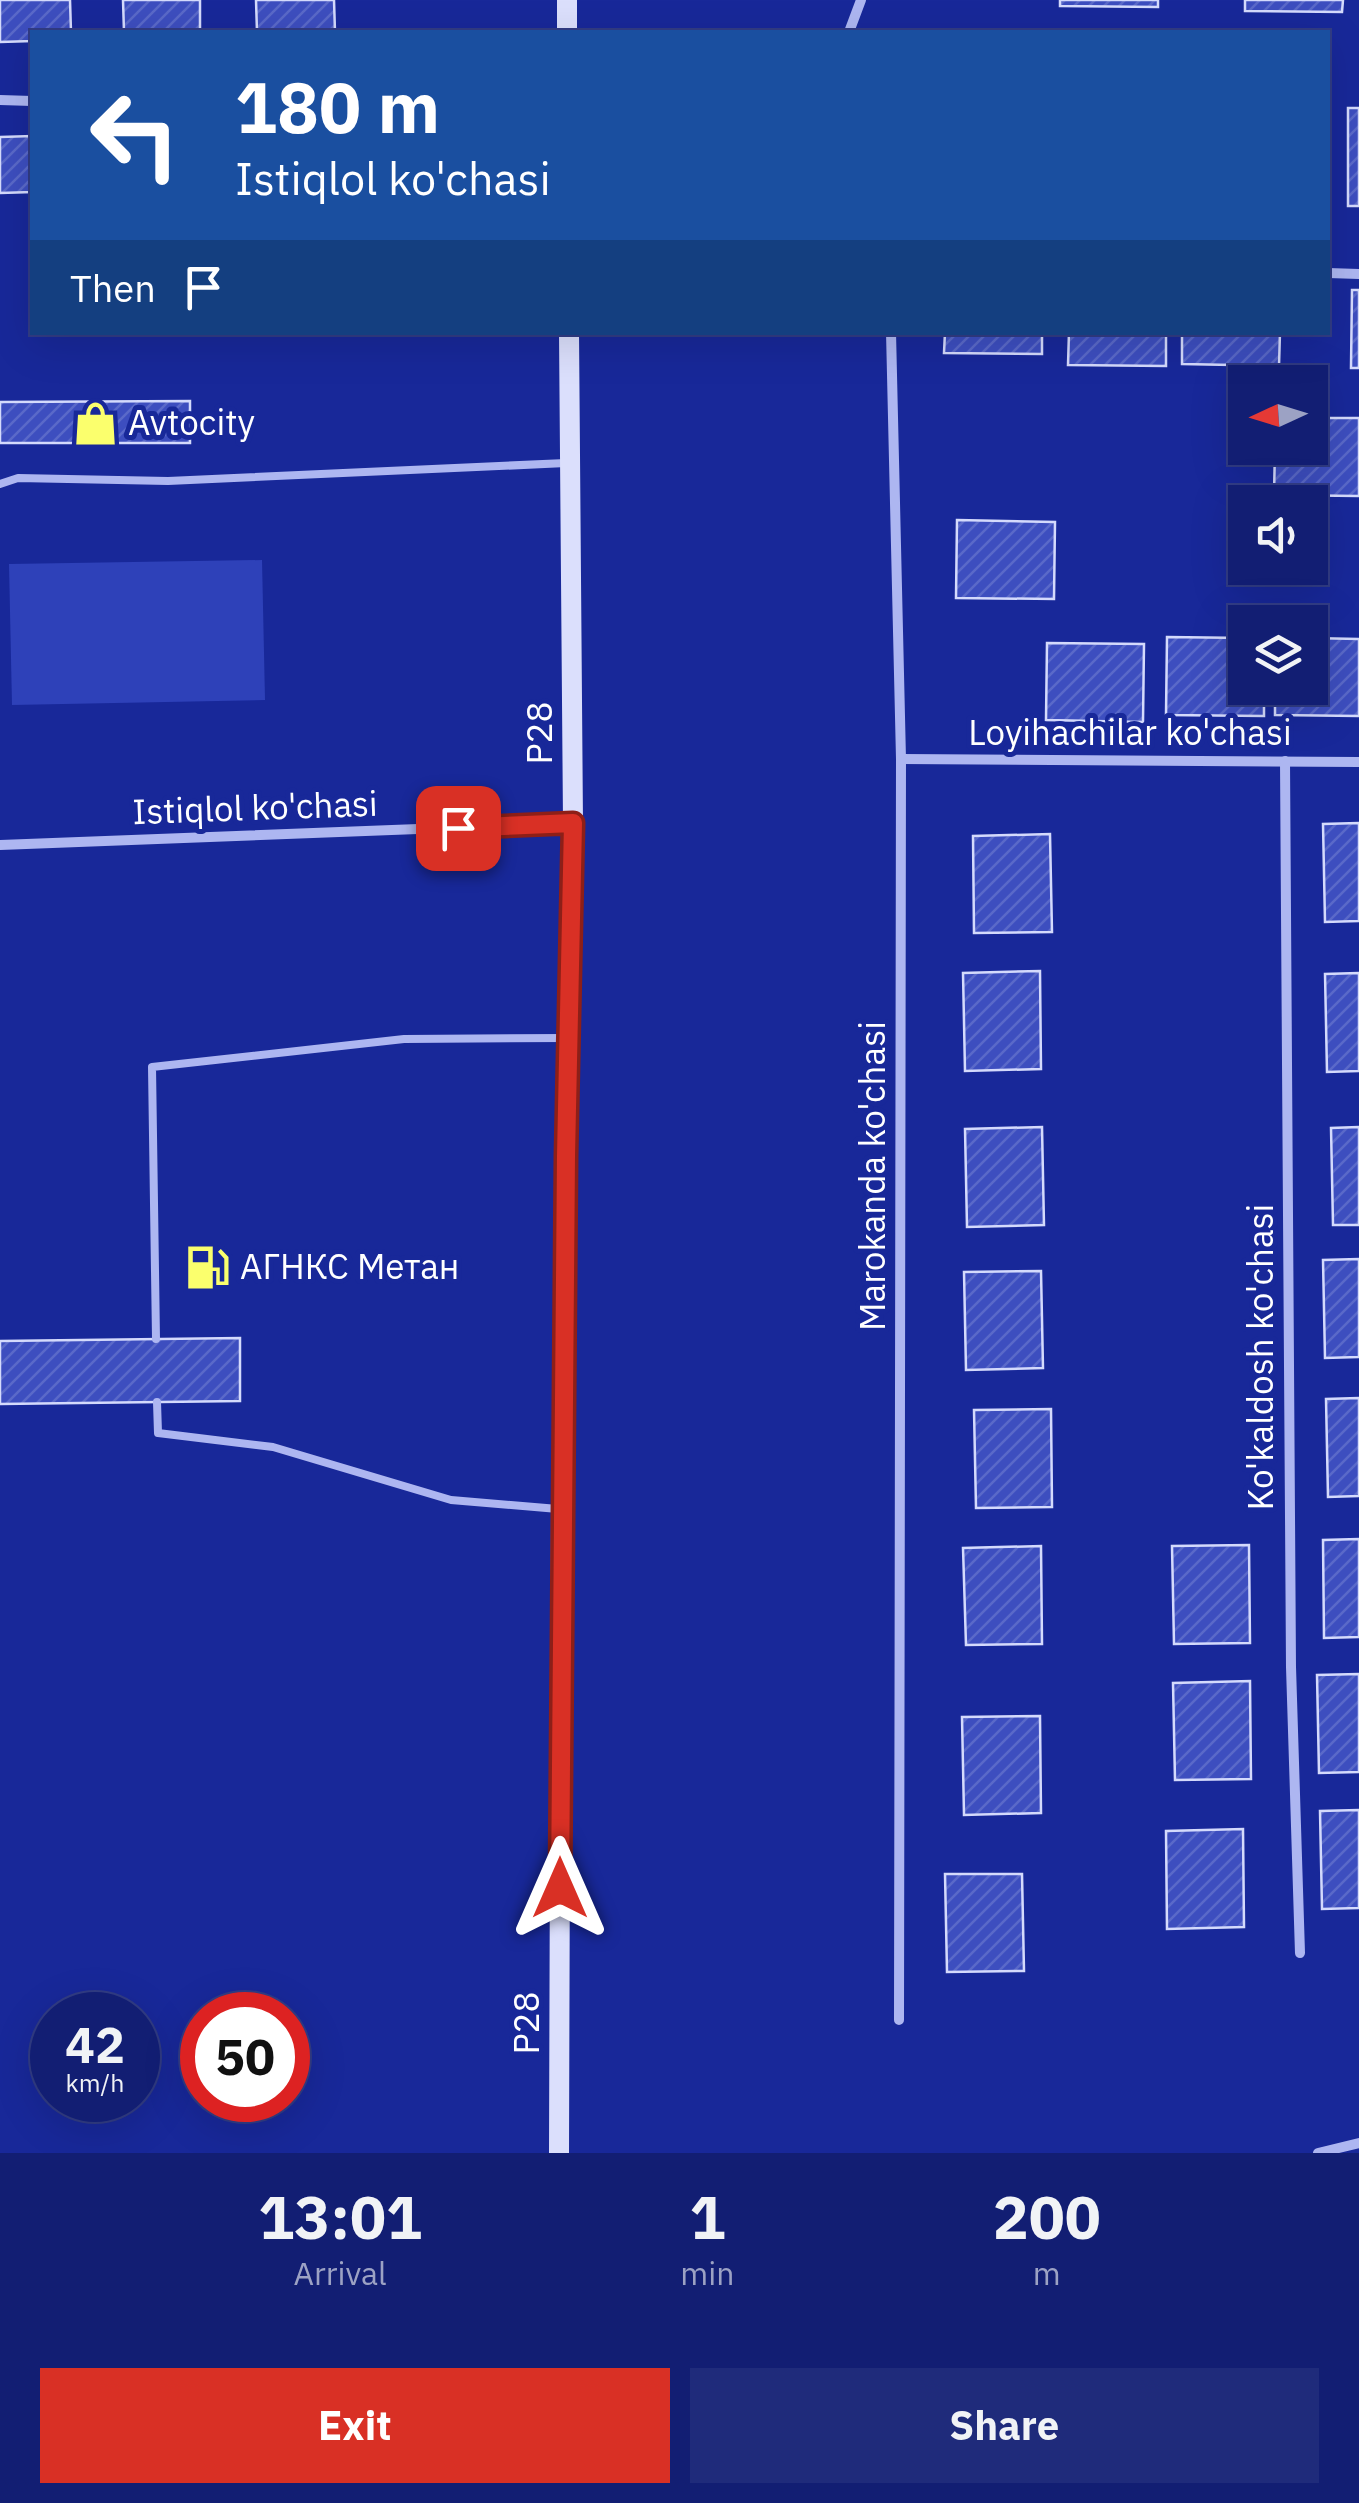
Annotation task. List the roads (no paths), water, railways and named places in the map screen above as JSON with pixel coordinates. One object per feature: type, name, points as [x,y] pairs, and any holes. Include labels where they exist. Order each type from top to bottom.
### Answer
[{"type":"main road","points":[[567,0],[567,30]]},
{"type":"main road","name":"Р28","points":[[559,2153],[562,1510],[573,823],[569,335]]},
{"type":"street","points":[[850,30],[861,0]]},
{"type":"street","points":[[0,100],[30,101]]},
{"type":"street","points":[[1330,273],[1359,274]]},
{"type":"street","name":"Marokanda ko'chasi","points":[[892,335],[901,759],[899,2020]]},
{"type":"street","name":"Loyihachilar ko'chasi","points":[[901,759],[1359,762]]},
{"type":"street","name":"Ko'kaldosh ko'chasi","points":[[1285,761],[1290,1666],[1300,1953]]},
{"type":"street","name":"Istiqlol ko'chasi","points":[[0,844],[573,823]]},
{"type":"street","points":[[1318,2153],[1359,2143]]},
{"type":"lane","points":[[0,484],[18,478],[168,481],[570,463]]},
{"type":"lane","points":[[156,1339],[152,1067],[404,1039],[567,1038]]},
{"type":"lane","points":[[158,1402],[158,1433],[273,1447],[451,1500],[562,1510]]},
{"type":"place","name":"Avtocity","points":[[95,423]]},
{"type":"place","name":"АГНКС Метан","points":[[207,1267]]}]
